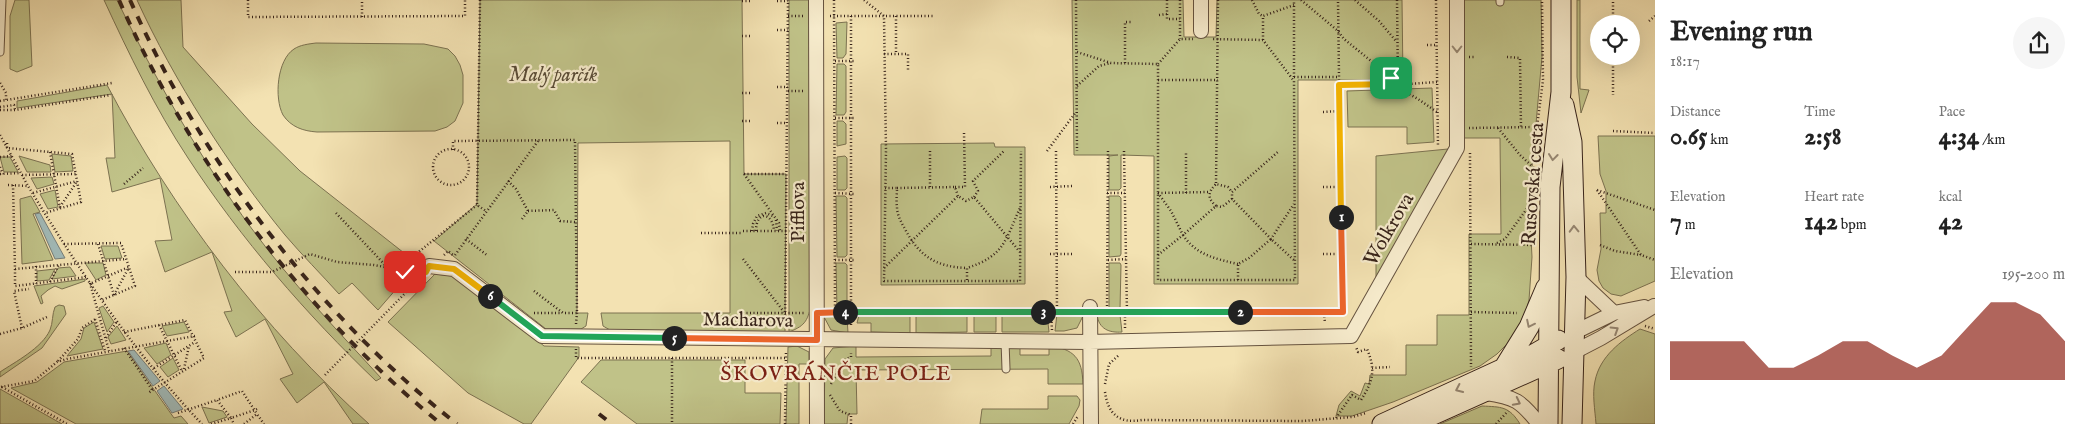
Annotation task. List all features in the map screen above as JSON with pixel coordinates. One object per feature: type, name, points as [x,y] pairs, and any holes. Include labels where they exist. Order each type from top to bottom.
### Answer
[{"type":"street","name":"Pifflova","points":[[816,0],[817,424]]},
{"type":"street","points":[[1201,0],[1203,36]]},
{"type":"street","name":"Wolkrova","points":[[1351,336],[1464,148],[1457,128],[1457,0]]},
{"type":"street","name":"Rusovská cesta","points":[[1548,424],[1543,355],[1550,279],[1550,187],[1561,92],[1561,0]]},
{"type":"street","name":"Rusovská cesta","points":[[1561,92],[1572,142],[1576,278],[1572,424]]},
{"type":"street","name":"Macharova","points":[[429,266],[454,269],[542,336],[1089,342]]},
{"type":"street","points":[[1576,278],[1614,313]]},
{"type":"street","name":"Rusovská cesta","points":[[1503,369],[1529,327],[1550,279]]},
{"type":"street","points":[[1413,424],[1486,393],[1575,332],[1614,313],[1654,305]]},
{"type":"street","points":[[1382,424],[1503,369],[1543,355],[1574,352],[1602,338],[1654,305]]},
{"type":"street","points":[[1090,310],[1091,424]]},
{"type":"street","points":[[1089,342],[1351,336]]},
{"type":"street","points":[[1543,355],[1572,397]]},
{"type":"street","points":[[1486,393],[1504,396],[1524,405],[1539,424]]},
{"type":"lane","points":[[0,52],[2,0]]},
{"type":"lane","points":[[1006,341],[1006,369]]},
{"type":"path","points":[[248,0],[248,17],[465,16],[465,0]]},
{"type":"path","points":[[362,0],[362,17]]},
{"type":"path","points":[[477,204],[480,0]]},
{"type":"path","points":[[834,0],[835,313]]},
{"type":"path","points":[[864,0],[884,16]]},
{"type":"path","points":[[1076,0],[1077,151]]},
{"type":"path","points":[[1167,0],[1167,20],[1180,19]]},
{"type":"path","points":[[1180,0],[1180,40]]},
{"type":"path","points":[[1158,193],[1209,192],[1216,184],[1218,0]]},
{"type":"path","points":[[1252,0],[1259,14],[1263,16]]},
{"type":"path","points":[[1263,40],[1218,40],[1203,36],[1180,40],[1158,64],[1158,280],[1294,280],[1294,0]]},
{"type":"path","points":[[1301,0],[1381,69],[1396,85],[1437,112]]},
{"type":"path","points":[[743,314],[1057,312],[1090,310],[1108,313],[1343,312],[1338,0]]},
{"type":"path","points":[[1355,0],[1379,21],[1398,42]]},
{"type":"path","points":[[1396,85],[1397,0]]},
{"type":"path","points":[[1436,0],[1438,147]]},
{"type":"path","points":[[1457,128],[1537,128],[1543,80],[1542,0]]},
{"type":"path","points":[[1613,15],[1614,0]]},
{"type":"path","points":[[742,1],[752,1]]},
{"type":"path","points":[[777,1],[788,1],[784,424]]},
{"type":"path","points":[[1263,16],[1294,5]]},
{"type":"path","points":[[1159,15],[1167,14]]},
{"type":"path","points":[[816,16],[935,16]]},
{"type":"path","points":[[850,16],[851,357],[844,360],[827,390],[840,411],[851,415],[852,424]]},
{"type":"path","points":[[884,16],[884,281],[1020,281],[1021,151]]},
{"type":"path","points":[[896,16],[896,54]]},
{"type":"path","points":[[1263,16],[1263,40],[1294,79]]},
{"type":"path","points":[[1648,21],[1655,16]]},
{"type":"path","points":[[1125,63],[1125,22],[1130,22]]},
{"type":"path","points":[[777,30],[788,30]]},
{"type":"path","points":[[742,36],[752,36]]},
{"type":"path","points":[[1427,45],[1436,45]]},
{"type":"path","points":[[1077,52],[1111,62],[1158,64]]},
{"type":"path","points":[[884,54],[908,54],[908,70]]},
{"type":"path","points":[[1507,57],[1520,58],[1521,128]]},
{"type":"path","points":[[835,61],[856,61]]},
{"type":"path","points":[[1077,86],[1099,66],[1111,62]]},
{"type":"path","points":[[1613,65],[1613,95]]},
{"type":"path","points":[[1294,79],[1339,77]]},
{"type":"path","points":[[1158,80],[1218,80]]},
{"type":"path","points":[[1339,85],[1396,85],[1437,82]]},
{"type":"path","points":[[0,83],[6,94],[6,100]]},
{"type":"path","points":[[0,101],[112,83]]},
{"type":"path","points":[[777,87],[788,88]]},
{"type":"path","points":[[742,93],[752,93]]},
{"type":"path","points":[[0,108],[10,112],[111,95]]},
{"type":"path","points":[[0,108],[14,105],[15,110]]},
{"type":"path","points":[[1047,151],[1077,110]]},
{"type":"path","points":[[1323,112],[1340,111]]},
{"type":"path","points":[[835,118],[856,118]]},
{"type":"path","points":[[742,121],[752,122]]},
{"type":"path","points":[[777,122],[787,123]]},
{"type":"path","points":[[1498,128],[1520,155],[1534,168]]},
{"type":"path","points":[[1613,131],[1655,133]]},
{"type":"path","points":[[885,188],[965,187],[964,132]]},
{"type":"path","points":[[0,135],[28,186],[64,244],[124,332],[202,424]]},
{"type":"path","points":[[453,150],[453,141],[575,140],[576,358],[786,358]]},
{"type":"path","points":[[454,255],[538,141]]},
{"type":"path","points":[[7,143],[7,148]]},
{"type":"path","points":[[7,148],[72,154],[81,202],[45,213]]},
{"type":"path","points":[[1464,148],[1471,244],[1471,372]]},
{"type":"path","points":[[448,150],[453,150],[463,154],[469,164],[469,170],[464,180],[460,183],[449,185],[439,181],[433,171],[433,165],[438,155],[448,150]]},
{"type":"path","points":[[930,150],[930,187]]},
{"type":"path","points":[[973,181],[1005,150]]},
{"type":"path","points":[[1056,151],[1057,312]]},
{"type":"path","points":[[1108,151],[1106,193],[1108,313]]},
{"type":"path","points":[[1124,151],[1127,312]]},
{"type":"path","points":[[1186,151],[1186,193]]},
{"type":"path","points":[[1232,192],[1279,151]]},
{"type":"path","points":[[50,152],[60,208]]},
{"type":"path","points":[[0,156],[12,156]]},
{"type":"path","points":[[0,167],[2,174],[54,174],[77,178]]},
{"type":"path","points":[[124,184],[143,168]]},
{"type":"path","points":[[777,231],[778,222],[744,174],[786,174]]},
{"type":"path","points":[[33,193],[56,187],[77,178]]},
{"type":"path","points":[[60,208],[77,178]]},
{"type":"path","points":[[955,187],[958,196],[966,201],[974,197],[978,191],[973,181],[965,179]]},
{"type":"path","points":[[508,181],[516,188],[528,211]]},
{"type":"path","points":[[1216,184],[1228,187],[1232,192],[1232,199],[1295,260]]},
{"type":"path","points":[[8,185],[28,186]]},
{"type":"path","points":[[13,185],[15,286],[88,278]]},
{"type":"path","points":[[1050,187],[1072,186]]},
{"type":"path","points":[[1323,187],[1341,187]]},
{"type":"path","points":[[897,188],[896,208],[911,241],[918,251],[934,262],[949,267],[967,268],[991,258],[999,251],[1007,237],[1020,207]]},
{"type":"path","points":[[1641,255],[1598,190],[1655,210]]},
{"type":"path","points":[[1209,192],[1211,201],[1216,206],[1222,207],[1232,199]]},
{"type":"path","points":[[835,193],[856,194]]},
{"type":"path","points":[[1106,193],[1125,193]]},
{"type":"path","points":[[1158,193],[1171,210],[1188,244],[1200,253],[1238,264],[1249,258],[1272,239],[1294,202]]},
{"type":"path","points":[[884,268],[958,196]]},
{"type":"path","points":[[974,197],[1020,253]]},
{"type":"path","points":[[1496,244],[1505,239],[1531,203]]},
{"type":"path","points":[[477,204],[486,211]]},
{"type":"path","points":[[429,266],[416,254],[477,204]]},
{"type":"path","points":[[1158,255],[1216,206]]},
{"type":"path","points":[[528,211],[554,210],[560,221],[576,222]]},
{"type":"path","points":[[522,219],[528,211]]},
{"type":"path","points":[[336,213],[388,268]]},
{"type":"path","points":[[754,231],[754,219],[766,213],[773,216],[776,220],[777,231]]},
{"type":"path","points":[[701,233],[786,231]]},
{"type":"path","points":[[466,239],[488,256]]},
{"type":"path","points":[[64,244],[121,243],[135,286],[102,300]]},
{"type":"path","points":[[98,244],[114,295]]},
{"type":"path","points":[[1471,244],[1534,245]]},
{"type":"path","points":[[1600,245],[1615,251],[1641,255],[1655,260]]},
{"type":"path","points":[[235,272],[272,272],[310,254],[337,262],[416,273],[426,272],[325,375]]},
{"type":"path","points":[[1050,254],[1072,254]]},
{"type":"path","points":[[1323,254],[1341,254]]},
{"type":"path","points":[[15,269],[126,259]]},
{"type":"path","points":[[743,259],[785,313]]},
{"type":"path","points":[[1108,260],[1126,259]]},
{"type":"path","points":[[835,260],[856,260]]},
{"type":"path","points":[[50,282],[59,264]]},
{"type":"path","points":[[1238,264],[1238,280]]},
{"type":"path","points":[[36,266],[36,284]]},
{"type":"path","points":[[92,284],[129,267]]},
{"type":"path","points":[[114,295],[129,267]]},
{"type":"path","points":[[967,268],[967,281]]},
{"type":"path","points":[[88,278],[106,338],[107,351]]},
{"type":"path","points":[[22,328],[14,291],[30,289]]},
{"type":"path","points":[[534,291],[563,313],[577,313]]},
{"type":"path","points":[[1051,312],[1052,342]]},
{"type":"path","points":[[1471,312],[1519,314]]},
{"type":"path","points":[[0,334],[22,328],[47,317]]},
{"type":"path","points":[[67,424],[1,387],[34,381],[57,362],[78,339],[82,328],[96,318],[107,351]]},
{"type":"path","points":[[124,332],[185,320],[204,358],[148,393]]},
{"type":"path","points":[[106,338],[117,321]]},
{"type":"path","points":[[159,325],[183,371]]},
{"type":"path","points":[[57,362],[194,336]]},
{"type":"path","points":[[1336,418],[1352,395],[1361,400],[1372,383],[1372,360],[1367,349],[1358,352],[1351,336]]},
{"type":"path","points":[[1124,341],[1124,353],[1115,357],[1109,364],[1105,389],[1108,408],[1124,422],[1142,420],[1302,421],[1352,417],[1366,413]]},
{"type":"path","points":[[154,368],[196,342]]},
{"type":"path","points":[[183,371],[189,346]]},
{"type":"path","points":[[124,348],[153,390]]},
{"type":"path","points":[[672,358],[672,424]]},
{"type":"path","points":[[1372,368],[1390,367]]},
{"type":"path","points":[[178,412],[242,392],[264,424]]},
{"type":"path","points":[[217,400],[234,424]]},
{"type":"path","points":[[1496,424],[1512,407]]},
{"type":"path","points":[[211,424],[256,410]]},
{"type":"path","points":[[244,424],[257,414]]},
{"type":"path","points":[[250,424],[251,419]]},
{"type":"green space","points":[[15,0],[29,0],[32,66],[17,72],[10,69],[10,16]]},
{"type":"green space","points":[[104,0],[117,0],[179,118],[214,174],[252,229],[298,287],[381,378],[376,381],[300,302],[252,246],[208,188],[164,120]]},
{"type":"green space","points":[[137,0],[181,0],[183,47],[252,124],[300,171],[418,264],[378,310],[352,283],[339,294],[291,242],[264,209],[223,152],[185,91],[151,30]]},
{"type":"green space","name":"Malý parčík","points":[[480,0],[742,0],[744,174],[786,174],[785,332],[610,330],[603,326],[601,313],[730,313],[730,141],[578,143],[577,313],[588,313],[586,326],[581,329],[546,329],[434,241],[477,204]]},
{"type":"green space","points":[[789,0],[811,0],[812,303],[809,314],[803,324],[789,332]]},
{"type":"green space","points":[[1072,0],[1183,0],[1184,37],[1216,37],[1217,0],[1402,0],[1403,80],[1298,80],[1298,284],[1154,284],[1154,156],[1121,155],[1121,188],[1119,190],[1109,190],[1109,156],[1118,155],[1074,155]]},
{"type":"green space","points":[[1463,0],[1541,0],[1542,57],[1529,201],[1532,257],[1529,300],[1524,319],[1514,337],[1497,354],[1480,366],[1393,402],[1352,416],[1336,416],[1339,405],[1351,391],[1360,396],[1365,383],[1369,384],[1370,375],[1406,375],[1406,345],[1437,345],[1437,315],[1469,315],[1469,234],[1501,234],[1500,138],[1464,138]]},
{"type":"green space","points":[[1577,0],[1580,0],[1580,89],[1589,90],[1581,113],[1577,77]]},
{"type":"green space","points":[[847,22],[846,54],[843,58],[837,58],[836,23]]},
{"type":"green space","points":[[316,43],[424,44],[448,49],[455,56],[463,75],[463,103],[455,121],[447,127],[435,131],[317,132],[307,131],[294,125],[286,119],[280,108],[278,90],[281,70],[288,54],[294,49]]},
{"type":"green space","points":[[837,64],[844,64],[846,66],[846,112],[844,115],[836,115]]},
{"type":"green space","points":[[107,85],[112,94],[17,108],[17,101]]},
{"type":"green space","points":[[1432,88],[1434,142],[1407,144],[1407,127],[1348,127],[1347,91]]},
{"type":"green space","points":[[112,94],[161,178],[223,266],[293,349],[369,424],[353,424],[324,382],[297,403],[280,379],[293,374],[265,319],[236,337],[224,312],[232,311],[212,252],[165,272],[155,241],[172,240],[160,178],[112,192],[106,158],[115,158]]},
{"type":"green space","points":[[837,121],[843,121],[846,124],[846,144],[837,146]]},
{"type":"green space","points":[[1598,136],[1655,136],[1655,281],[1621,296],[1611,294],[1603,288],[1599,281],[1597,270],[1601,249],[1600,213],[1606,213],[1606,191],[1600,174]]},
{"type":"green space","points":[[994,143],[995,147],[1025,147],[1025,284],[881,285],[881,144]]},
{"type":"green space","points":[[1448,149],[1442,166],[1376,280],[1376,156]]},
{"type":"green space","points":[[52,154],[71,156],[73,171],[55,172]]},
{"type":"green space","points":[[19,156],[50,165],[51,172],[27,172]]},
{"type":"green space","points":[[845,156],[847,158],[847,188],[845,190],[837,190],[837,157]]},
{"type":"green space","points":[[0,157],[10,157],[18,172],[4,172]]},
{"type":"green space","points":[[52,177],[54,184],[37,189],[31,178]]},
{"type":"green space","points":[[55,190],[58,207],[48,209],[40,194]]},
{"type":"green space","points":[[31,196],[40,212],[33,214],[53,260],[22,264],[20,199]]},
{"type":"green space","points":[[836,196],[845,196],[847,198],[847,255],[845,257],[837,257]]},
{"type":"green space","points":[[1109,196],[1119,196],[1121,198],[1121,254],[1120,256],[1109,257]]},
{"type":"green space","points":[[101,246],[118,246],[122,258],[105,259]]},
{"type":"green space","points":[[85,263],[103,263],[106,275],[96,280]]},
{"type":"green space","points":[[836,263],[845,263],[847,265],[847,308],[845,310],[837,310]]},
{"type":"green space","points":[[1109,263],[1120,263],[1121,265],[1120,309],[1109,309]]},
{"type":"green space","points":[[70,267],[76,276],[52,279],[58,268]]},
{"type":"green space","points":[[55,269],[49,280],[37,281],[37,271]]},
{"type":"green space","points":[[435,274],[461,277],[544,346],[579,347],[579,357],[531,424],[524,424],[468,393],[388,322]]},
{"type":"green space","points":[[85,279],[85,281],[62,289],[55,286],[41,296],[43,303],[41,304],[34,286]]},
{"type":"green space","points":[[59,305],[64,306],[66,314],[42,348],[0,377],[0,372],[28,354],[46,337],[51,327],[55,307]]},
{"type":"green space","points":[[103,306],[114,322],[107,332],[99,308]]},
{"type":"green space","points":[[1002,314],[1047,314],[1049,332],[1002,332]]},
{"type":"green space","points":[[1057,314],[1084,314],[1077,328],[1055,331]]},
{"type":"green space","points":[[823,315],[846,315],[848,333],[831,330]]},
{"type":"green space","points":[[859,315],[910,315],[910,333],[871,332],[871,323],[857,323]]},
{"type":"green space","points":[[916,315],[967,315],[967,332],[916,333]]},
{"type":"green space","points":[[974,315],[996,315],[996,332],[974,332]]},
{"type":"green space","points":[[1097,315],[1120,315],[1122,332],[1109,331],[1102,327]]},
{"type":"green space","points":[[94,322],[103,349],[67,356],[81,339],[84,328]]},
{"type":"green space","points":[[184,322],[189,332],[167,336],[162,326]]},
{"type":"green space","points":[[117,326],[126,340],[111,344],[108,337]]},
{"type":"green space","points":[[1640,329],[1655,334],[1655,424],[1596,424],[1594,391],[1595,381],[1601,364],[1612,350]]},
{"type":"green space","points":[[166,343],[171,355],[157,364],[144,348]]},
{"type":"green space","points":[[991,345],[1020,345],[1020,355],[1049,355],[1049,345],[1065,349],[1075,356],[1078,361],[1081,367],[1083,384],[1048,384],[1048,369],[856,370],[857,414],[848,414],[847,424],[824,424],[825,359],[833,348],[856,346],[856,357],[991,356]]},
{"type":"green space","points":[[797,346],[809,352],[809,364],[799,364],[799,424],[786,424],[788,347]]},
{"type":"green space","points":[[127,351],[174,418],[181,416],[188,424],[76,424],[11,388],[37,382],[64,362]]},
{"type":"green space","points":[[173,358],[179,370],[168,377],[160,367]]},
{"type":"green space","points":[[601,360],[745,360],[745,393],[781,393],[780,424],[637,424],[581,382]]},
{"type":"green space","points":[[0,389],[62,424],[0,424]]},
{"type":"green space","points":[[1048,396],[1077,396],[1080,400],[1079,406],[1069,424],[980,424],[982,409],[1048,409]]},
{"type":"green space","points":[[1482,406],[1504,409],[1512,414],[1520,424],[1440,424]]},
{"type":"green space","points":[[202,407],[223,411],[227,417],[209,423]]},
{"type":"water","points":[[40,213],[65,258],[55,259],[35,214]]},
{"type":"water","points":[[134,350],[160,381],[153,386],[128,351]]},
{"type":"water","points":[[164,386],[183,409],[172,413],[157,391]]},
{"type":"railway","points":[[119,0],[148,60],[180,119],[216,176],[256,231],[298,284],[343,333],[391,380],[441,424]]},
{"type":"railway","points":[[130,0],[159,60],[192,119],[228,176],[268,232],[311,284],[357,334],[406,381],[457,424]]},
{"type":"railway","points":[[599,414],[612,424]]},
{"type":"district","name":"ŠKOVRÁNČIE POLE","points":[[836,372]]},
{"type":"route","points":[[405,272],[426,272],[429,266],[454,269],[542,336],[817,340],[817,313],[1343,312],[1339,85],[1396,84],[1391,78]]}]
